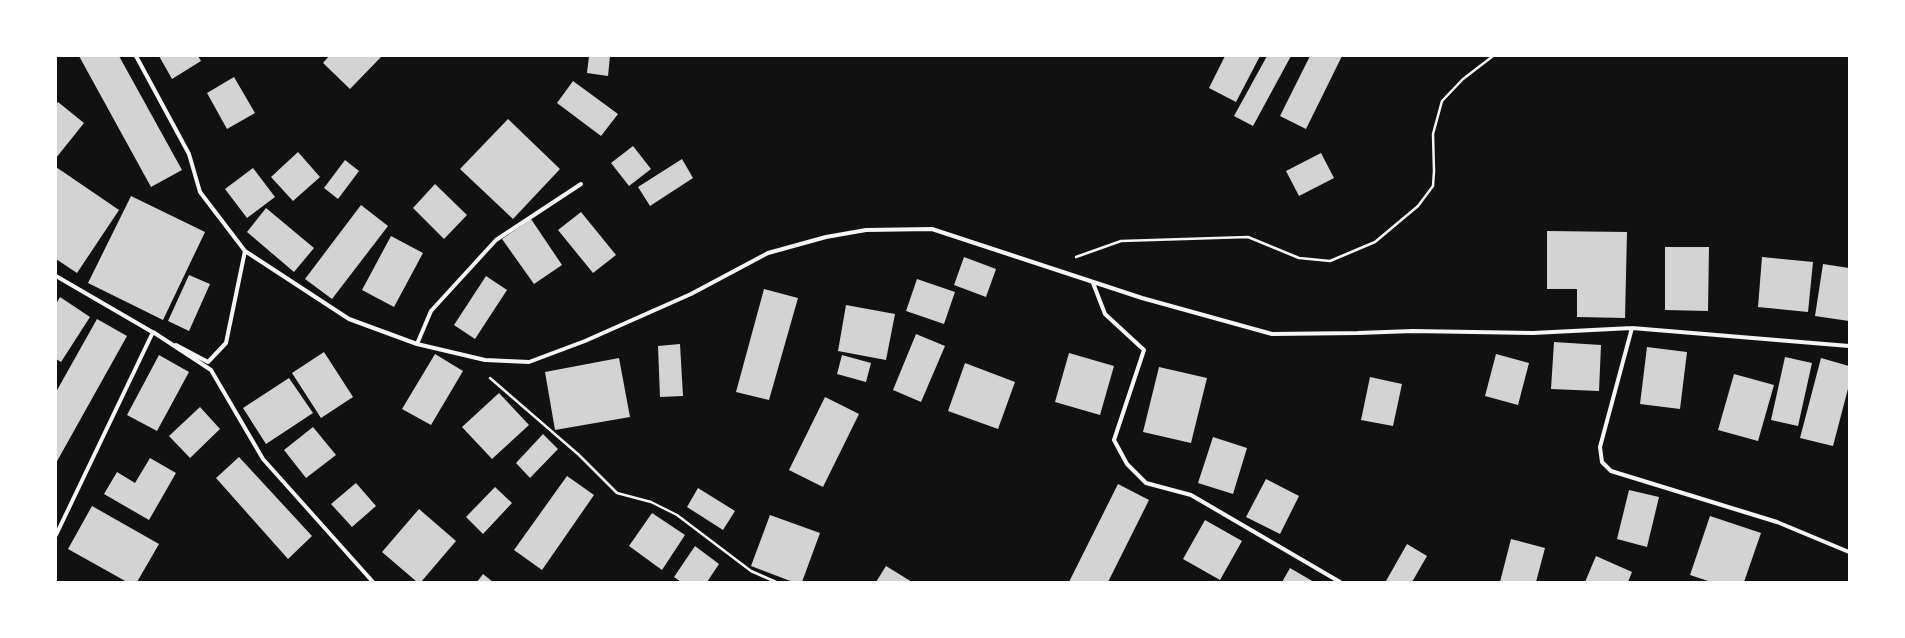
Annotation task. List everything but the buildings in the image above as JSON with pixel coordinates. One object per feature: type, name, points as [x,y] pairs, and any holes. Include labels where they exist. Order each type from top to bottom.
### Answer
[{"type":"street","points":[[136,56],[189,154],[200,192],[245,251],[350,319],[417,344],[485,360],[529,362],[585,341],[691,294],[768,253],[826,237],[866,230],[932,229],[1094,283],[1272,334],[1413,331],[1533,333],[1632,328],[1849,346]]},
{"type":"street","points":[[417,344],[431,311],[496,240],[581,184]]},
{"type":"street","points":[[56,276],[152,332],[208,362],[226,343],[245,251]]},
{"type":"street","points":[[1094,283],[1105,314],[1144,350],[1114,440],[1127,464],[1146,483],[1191,495],[1340,582]]},
{"type":"street","points":[[1632,328],[1600,447],[1602,462],[1611,471],[1777,522],[1849,552]]},
{"type":"street","points":[[56,534],[152,332]]},
{"type":"street","points":[[152,332],[211,370],[263,459],[373,582]]},
{"type":"path","points":[[1049,267],[1121,241],[1248,237],[1299,258],[1330,261],[1375,242],[1418,206],[1433,186],[1433,134],[1442,100],[1463,79],[1493,56]]},
{"type":"path","points":[[485,360],[488,376],[579,455],[617,493],[651,502],[677,515],[751,571],[776,582]]}]
